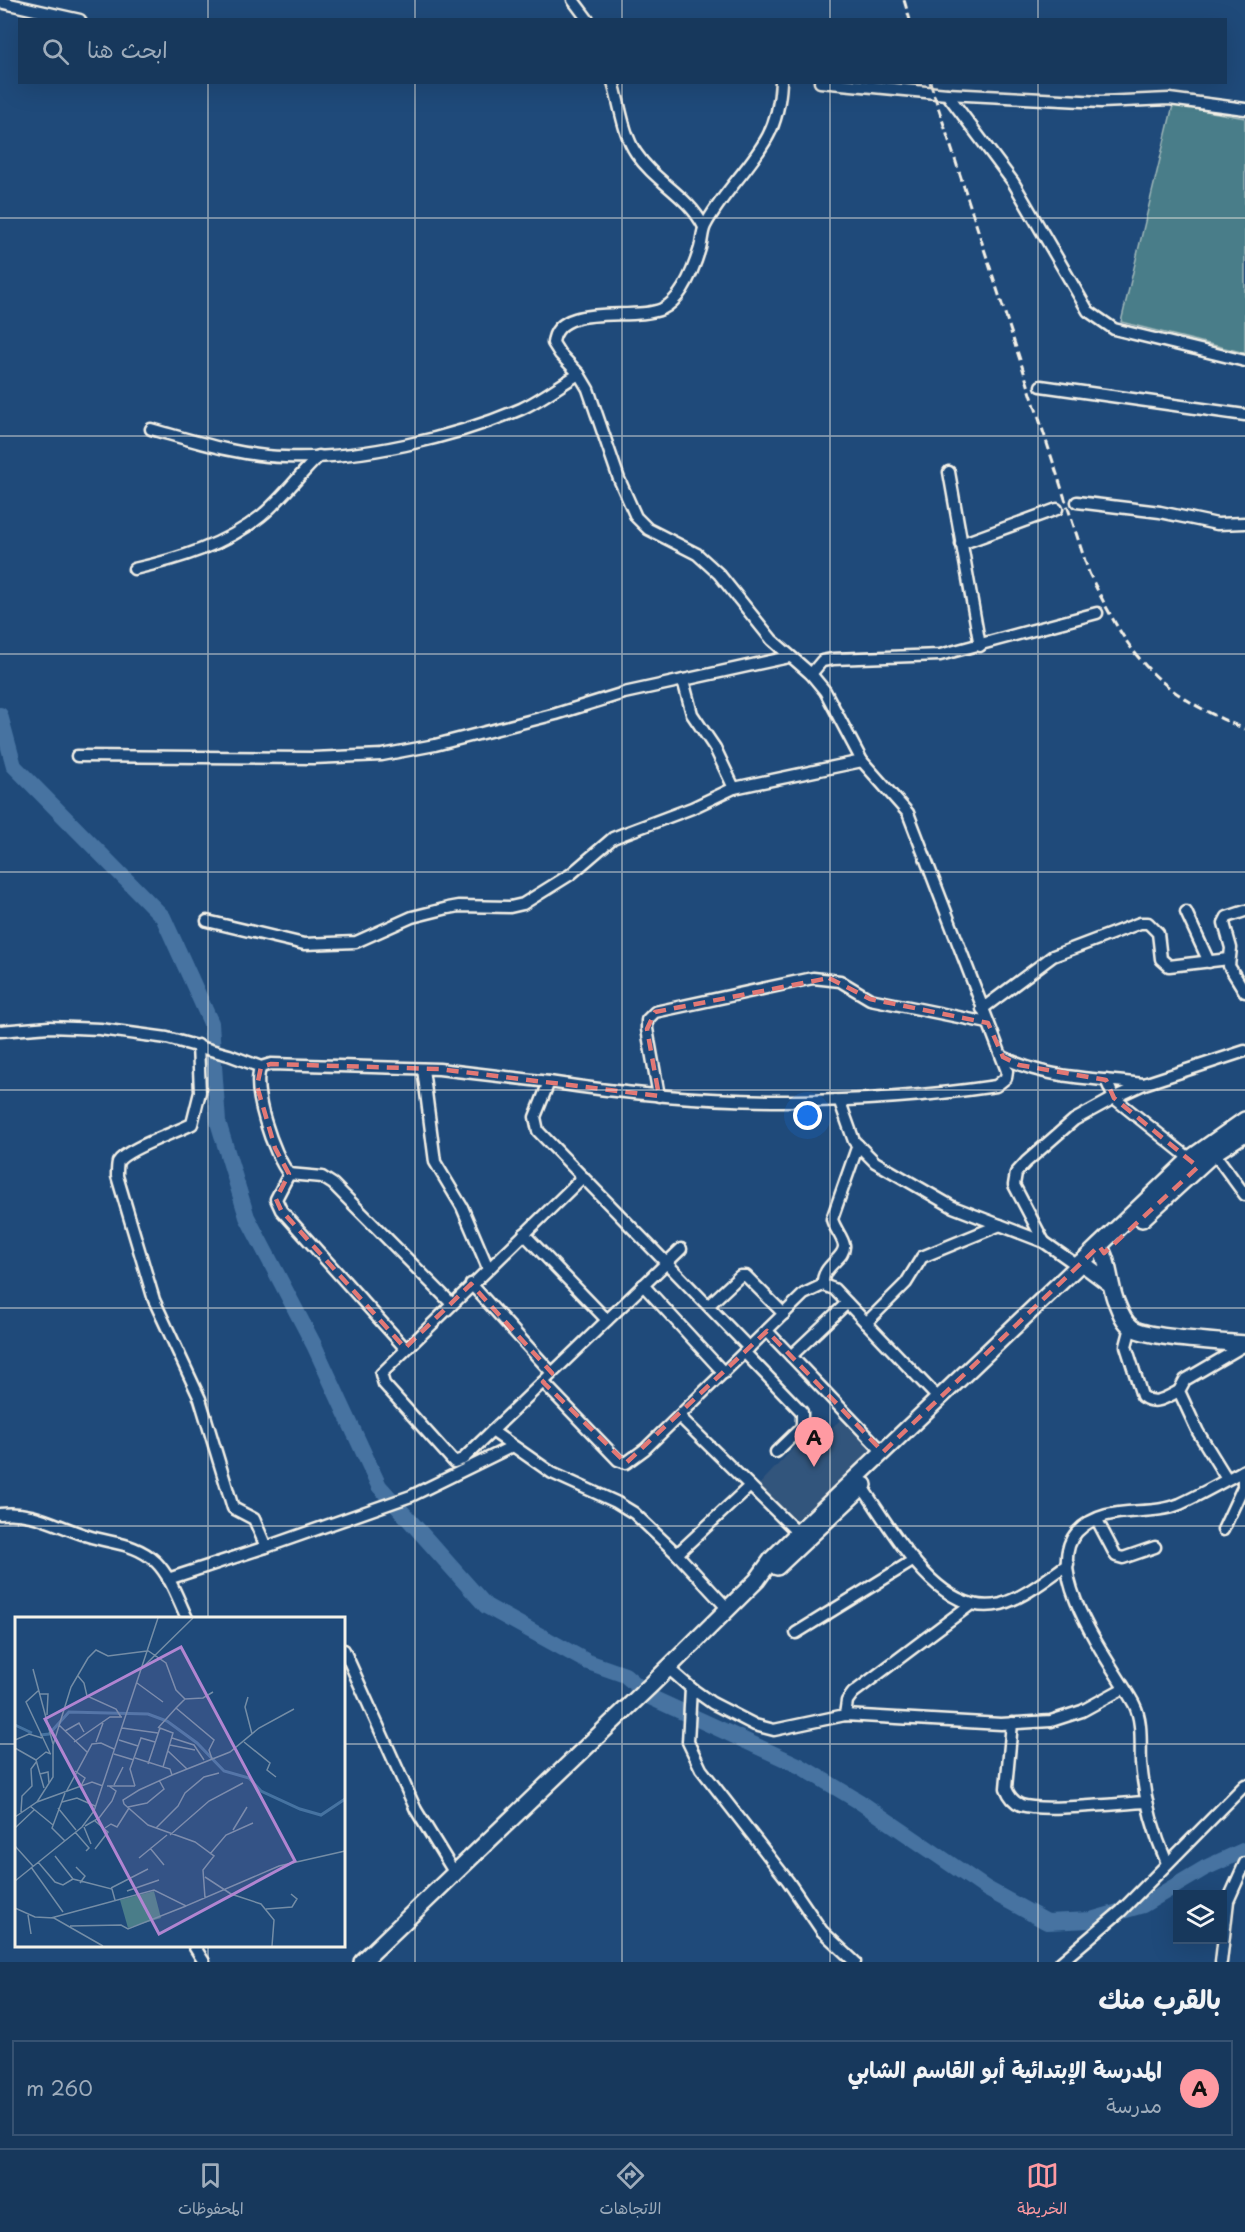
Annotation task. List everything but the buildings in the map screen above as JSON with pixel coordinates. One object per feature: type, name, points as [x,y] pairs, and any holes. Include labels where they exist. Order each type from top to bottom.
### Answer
[{"type":"main road","points":[[365,1960],[454,1872],[634,1702],[757,1580],[772,1559],[798,1533],[1082,1265],[1245,1120]]},
{"type":"main road","points":[[1194,1163],[1245,1133]]},
{"type":"main road","points":[[1101,1250],[1109,1283],[1123,1317],[1131,1328],[1149,1334],[1245,1344]]},
{"type":"main road","points":[[1082,1265],[1109,1283]]},
{"type":"main road","points":[[757,1580],[778,1567],[862,1487],[1082,1265]]},
{"type":"street","points":[[573,0],[586,18]]},
{"type":"street","points":[[0,3],[71,18]]},
{"type":"street","points":[[614,84],[634,151],[645,165],[697,213],[704,228]]},
{"type":"street","points":[[0,1031],[49,1027],[100,1029],[167,1038],[198,1045],[261,1067],[271,1064],[423,1069],[659,1096],[840,1102],[996,1086],[1006,1078],[1007,1071],[1003,1057],[982,1009],[968,965],[909,813],[862,761],[837,708],[811,674],[772,640],[719,574],[697,554],[648,529],[636,517],[619,479],[588,389],[554,343],[554,334],[559,327],[573,318],[588,315],[626,315],[664,308],[683,287],[692,271],[704,228],[768,137],[776,118],[781,84]]},
{"type":"street","points":[[841,84],[947,94],[1101,102],[1169,99],[1245,109]]},
{"type":"street","points":[[947,94],[1013,182],[1088,311],[1114,329],[1245,361]]},
{"type":"street","points":[[151,429],[221,448],[284,457],[319,456],[390,447],[472,427],[523,408],[579,374]]},
{"type":"street","points":[[1041,386],[1245,415]]},
{"type":"street","points":[[134,568],[195,551],[237,532],[262,515],[319,456]]},
{"type":"street","points":[[949,472],[980,646]]},
{"type":"street","points":[[1077,502],[1160,512],[1217,524],[1245,523]]},
{"type":"street","points":[[961,544],[1057,509]]},
{"type":"street","points":[[811,674],[822,661],[833,658],[924,658],[980,646],[1097,613]]},
{"type":"street","points":[[76,756],[313,758],[382,755],[435,746],[683,680],[789,657]]},
{"type":"street","points":[[683,680],[692,714],[715,748],[734,788]]},
{"type":"street","points":[[207,921],[287,941],[329,945],[356,942],[412,917],[448,908],[459,906],[510,907],[523,904],[587,862],[613,838],[734,788],[862,761]]},
{"type":"street","points":[[1245,911],[1224,920],[1231,948],[1229,959],[1231,972],[1245,992]]},
{"type":"street","points":[[1186,912],[1209,962]]},
{"type":"street","points":[[982,1009],[1053,956],[1140,923],[1148,923],[1158,933],[1159,953],[1165,964],[1179,966],[1229,959]]},
{"type":"street","points":[[659,1096],[647,1029],[647,1020],[655,1012],[813,978],[829,978],[870,999],[988,1023]]},
{"type":"street","points":[[198,1045],[200,1092],[192,1124],[168,1136],[132,1148],[118,1162],[117,1176],[154,1300],[200,1399],[233,1508],[254,1519],[266,1547]]},
{"type":"street","points":[[1044,1242],[1014,1185],[1016,1173],[1074,1120],[1114,1098],[1144,1084],[1245,1051]]},
{"type":"street","points":[[1003,1057],[1018,1065],[1053,1074],[1144,1084]]},
{"type":"street","points":[[261,1067],[257,1074],[257,1086],[275,1148],[289,1174]]},
{"type":"street","points":[[423,1069],[435,1162],[462,1207],[488,1268]]},
{"type":"street","points":[[1106,1080],[1114,1098],[1194,1163]]},
{"type":"street","points":[[549,1082],[537,1108],[536,1125],[544,1139],[709,1305],[802,1412],[802,1427],[776,1452]]},
{"type":"street","points":[[840,1102],[848,1129],[858,1145],[875,1161],[953,1208],[1044,1242],[1082,1265]]},
{"type":"street","points":[[823,1286],[826,1270],[843,1250],[844,1244],[832,1219],[858,1145]]},
{"type":"street","points":[[1214,1153],[1245,1194]]},
{"type":"street","points":[[289,1174],[322,1177],[333,1184],[451,1303]]},
{"type":"street","points":[[289,1174],[276,1199],[281,1210],[405,1348]]},
{"type":"street","points":[[584,1177],[382,1372],[381,1379],[452,1460],[461,1461],[681,1249]]},
{"type":"street","points":[[866,1323],[906,1283],[922,1257],[1000,1225]]},
{"type":"street","points":[[524,1234],[607,1320]]},
{"type":"street","points":[[709,1305],[740,1276],[746,1276],[784,1314]]},
{"type":"street","points":[[471,1284],[552,1373]]},
{"type":"street","points":[[643,1285],[724,1373]]},
{"type":"street","points":[[543,1382],[622,1463],[630,1462],[784,1314],[813,1288],[823,1286],[834,1289],[939,1399]]},
{"type":"street","points":[[791,1356],[847,1303]]},
{"type":"street","points":[[1131,1328],[1125,1346],[1142,1396],[1147,1400],[1158,1401],[1179,1391],[1185,1380],[1245,1344]]},
{"type":"street","points":[[767,1331],[883,1452]]},
{"type":"street","points":[[1179,1391],[1189,1417],[1227,1479]]},
{"type":"street","points":[[679,1416],[798,1533]]},
{"type":"street","points":[[492,1431],[511,1447],[552,1473],[616,1502],[634,1513],[677,1554],[728,1609]]},
{"type":"street","points":[[168,1579],[411,1496],[511,1447]]},
{"type":"street","points":[[1167,1863],[1147,1802],[1136,1706],[1072,1592],[1068,1550],[1072,1539],[1080,1530],[1108,1514],[1166,1508],[1180,1504],[1244,1470]]},
{"type":"street","points":[[1222,1530],[1243,1487],[1244,1470]]},
{"type":"street","points":[[677,1554],[750,1486]]},
{"type":"street","points":[[862,1487],[914,1560],[934,1583],[970,1605],[987,1606],[1003,1603],[1024,1593],[1068,1564]]},
{"type":"street","points":[[0,1514],[16,1512],[31,1515],[88,1536],[123,1543],[146,1554],[168,1579],[187,1617]]},
{"type":"street","points":[[1097,1520],[1116,1556],[1123,1558],[1155,1547]]},
{"type":"street","points":[[796,1633],[914,1560]]},
{"type":"street","points":[[845,1715],[847,1701],[853,1693],[970,1605]]},
{"type":"street","points":[[345,1652],[416,1810],[454,1872]]},
{"type":"street","points":[[668,1668],[691,1688],[755,1725],[774,1730],[845,1715],[1012,1723],[1051,1721],[1082,1711],[1124,1688]]},
{"type":"street","points":[[691,1688],[688,1742],[700,1769],[788,1881],[822,1931],[855,1962]]},
{"type":"street","points":[[1012,1723],[1006,1788],[1008,1795],[1017,1803],[1052,1807],[1147,1802]]},
{"type":"street","points":[[1061,1962],[1121,1911],[1245,1785]]},
{"type":"street","points":[[1221,1962],[1228,1900],[1245,1863]]},
{"type":"street","points":[[195,1947],[204,1962]]},
{"type":"street","points":[[350,1962],[365,1960]]},
{"type":"highlighted area","points":[[829,978],[870,999],[988,1023],[1003,1057],[1019,1065],[1106,1080],[1114,1098],[1198,1167],[1104,1253],[1099,1246],[883,1452],[767,1331],[626,1463],[543,1382],[552,1373],[471,1284],[405,1348],[281,1210],[276,1199],[289,1174],[275,1148],[257,1086],[261,1067],[271,1064],[439,1069],[659,1096],[647,1029],[655,1012]]},
{"type":"shaded area","points":[[845,1416],[875,1447],[794,1523],[756,1488],[820,1420],[829,1430]]},
{"type":"green space","points":[[1173,105],[1245,118],[1245,353],[1121,322]]},
{"type":"waterway","points":[[0,715],[14,766],[163,917],[211,1023],[218,1122],[247,1217],[314,1345],[379,1486],[486,1606],[588,1662],[625,1675],[650,1697],[800,1766],[860,1802],[987,1889],[1047,1922],[1091,1920],[1143,1905],[1205,1868],[1245,1850]]},
{"type":"railway","points":[[904,0],[909,18]]},
{"type":"railway","points":[[931,84],[1089,573],[1118,628],[1149,669],[1188,701],[1245,729]]},
{"type":"place","name":"المدرسة الإبتدائية أبو القاسم الشابي","points":[[814,1467]]}]
